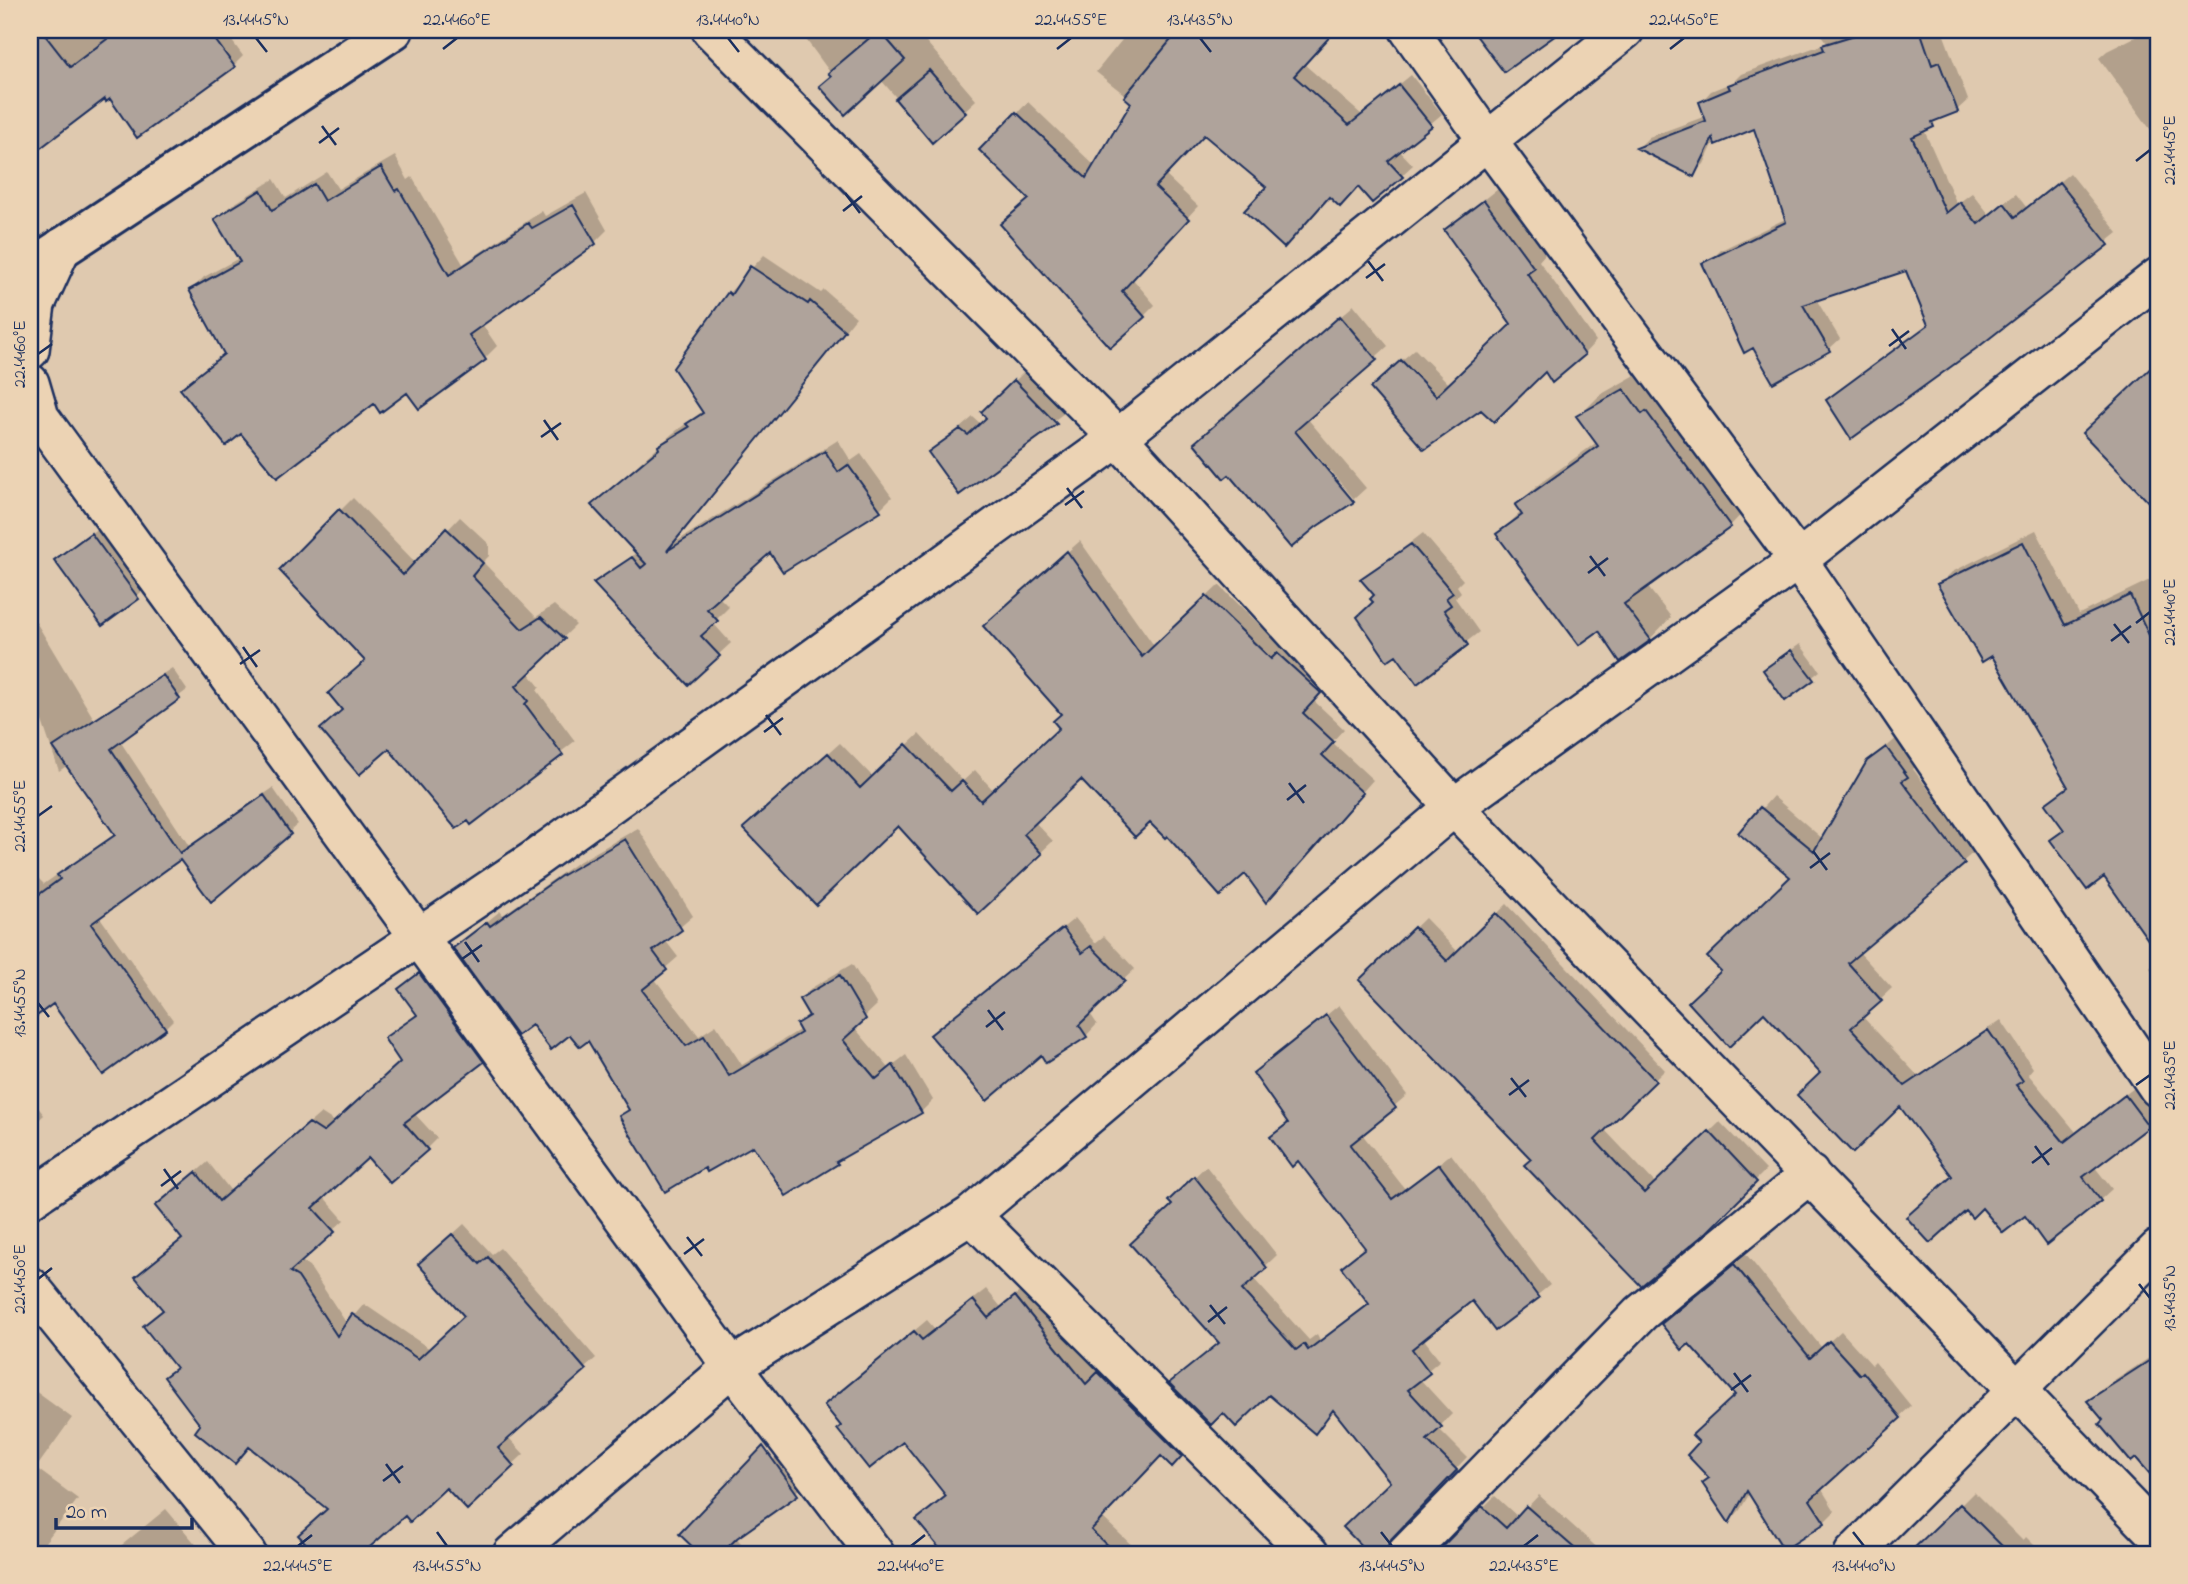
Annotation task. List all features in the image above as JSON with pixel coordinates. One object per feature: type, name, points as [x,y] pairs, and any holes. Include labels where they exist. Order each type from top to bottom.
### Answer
[{"type":"street","points":[[30,269],[393,30]]},
{"type":"street","points":[[711,30],[1118,438],[1454,807],[2158,1536]]},
{"type":"street","points":[[1409,30],[1486,139],[1798,560],[2158,1088]]},
{"type":"street","points":[[30,1199],[418,935],[532,861],[1118,438],[1486,139],[1625,30]]},
{"type":"street","points":[[30,350],[36,304],[62,247]]},
{"type":"street","points":[[512,1554],[732,1367],[971,1215],[1454,807],[1798,560],[2158,277]]},
{"type":"street","points":[[30,383],[40,416],[732,1367],[875,1554]]},
{"type":"street","points":[[1406,1554],[1642,1313],[1810,1174]]},
{"type":"street","points":[[971,1215],[1310,1554]]},
{"type":"street","points":[[1853,1554],[2158,1249]]},
{"type":"street","points":[[30,1286],[247,1554]]},
{"type":"building","points":[[30,30],[41,30],[70,67],[119,30],[208,30],[235,67],[137,138],[110,99],[106,102],[105,99],[30,156]]},
{"type":"building","points":[[879,30],[905,60],[845,115],[819,86],[831,76],[828,73]]},
{"type":"building","points":[[1179,30],[1336,30],[1294,76],[1349,125],[1399,85],[1432,126],[1388,161],[1403,177],[1372,203],[1358,187],[1340,207],[1329,197],[1284,248],[1244,211],[1266,187],[1204,135],[1155,187],[1189,219],[1122,291],[1145,317],[1110,348],[1000,224],[1029,199],[979,150],[1016,112],[1086,178],[1131,103],[1124,97]]},
{"type":"building","points":[[1472,30],[1563,30],[1504,72]]},
{"type":"building","points":[[1871,30],[1920,30],[1932,65],[1939,62],[1958,112],[1932,122],[1934,127],[1912,137],[1946,213],[1960,202],[1978,224],[2004,203],[2015,217],[2059,182],[2109,245],[1981,345],[1851,439],[1826,400],[1928,325],[1906,271],[1803,305],[1830,351],[1773,383],[1753,348],[1744,353],[1702,263],[1786,222],[1754,129],[1715,145],[1713,138],[1694,177],[1636,148],[1706,121],[1699,102],[1730,89],[1728,85],[1824,50],[1822,45]]},
{"type":"building","points":[[929,70],[966,113],[932,143],[895,99]]},
{"type":"building","points":[[381,167],[395,191],[399,189],[449,275],[528,223],[532,228],[573,205],[596,244],[469,335],[486,360],[419,409],[407,393],[380,413],[374,404],[277,478],[241,434],[226,446],[180,389],[224,354],[189,290],[240,262],[214,219],[261,190],[272,210],[314,184],[324,201]]},
{"type":"building","points":[[1484,200],[1534,268],[1527,273],[1585,355],[1552,383],[1545,372],[1494,422],[1481,410],[1424,450],[1370,388],[1401,360],[1436,396],[1511,324],[1444,230]]},
{"type":"building","points":[[750,266],[808,304],[810,301],[845,331],[667,551],[825,451],[838,472],[848,465],[881,511],[783,572],[770,553],[707,609],[718,621],[701,636],[720,656],[688,685],[593,583],[632,557],[641,568],[646,564],[591,505],[659,449],[658,446],[689,427],[686,424],[703,413],[673,368],[728,292],[731,295]]},
{"type":"building","points":[[1340,316],[1377,360],[1295,431],[1354,502],[1316,527],[1291,548],[1229,475],[1224,479],[1194,443]]},
{"type":"building","points":[[2158,361],[2158,512],[2082,433]]},
{"type":"building","points":[[1014,380],[1057,424],[959,495],[928,452],[960,429],[968,435],[986,418],[981,412]]},
{"type":"building","points":[[1624,389],[1642,414],[1646,411],[1731,527],[1624,604],[1651,640],[1620,662],[1599,631],[1579,645],[1496,534],[1522,515],[1515,505],[1598,446],[1576,416]]},
{"type":"building","points":[[339,509],[403,575],[446,528],[483,563],[472,576],[522,629],[541,617],[565,639],[516,686],[528,701],[525,704],[563,755],[471,825],[468,821],[456,829],[389,749],[359,775],[320,729],[342,710],[328,693],[365,661],[279,570]]},
{"type":"building","points":[[91,533],[139,599],[102,626],[54,560]]},
{"type":"building","points":[[2023,542],[2065,625],[2130,595],[2158,654],[2158,954],[2104,877],[2087,890],[2050,840],[2064,830],[2045,804],[2068,787],[1992,656],[1982,662],[1937,584]]},
{"type":"building","points":[[1411,544],[1453,593],[1446,598],[1451,605],[1444,610],[1468,645],[1417,684],[1396,655],[1387,661],[1357,617],[1373,602],[1370,599],[1374,595],[1360,579]]},
{"type":"building","points":[[1067,551],[1142,657],[1206,596],[1271,659],[1277,653],[1321,693],[1303,713],[1334,742],[1322,755],[1363,793],[1266,903],[1245,874],[1220,896],[1167,836],[1165,838],[1150,823],[1135,837],[1081,780],[1024,834],[1042,854],[978,914],[898,826],[816,905],[743,828],[828,753],[860,788],[906,744],[951,791],[962,781],[981,801],[1059,728],[1053,721],[1061,714],[983,626]]},
{"type":"building","points":[[1791,650],[1814,680],[1785,701],[1763,670]]},
{"type":"building","points":[[163,675],[180,699],[111,749],[180,853],[264,795],[291,834],[211,902],[180,860],[91,924],[166,1029],[103,1075],[53,1004],[30,1021],[30,901],[60,879],[57,875],[115,835],[53,747]]},
{"type":"building","points":[[1886,747],[1908,777],[1902,781],[1965,864],[1848,963],[1882,1001],[1851,1028],[1905,1086],[1988,1030],[2023,1081],[2016,1085],[2064,1142],[2125,1095],[2149,1127],[2083,1177],[2101,1201],[2046,1245],[2025,1216],[2003,1233],[1982,1208],[1972,1218],[1966,1211],[1930,1243],[1906,1217],[1952,1176],[1900,1107],[1853,1153],[1797,1095],[1820,1073],[1764,1013],[1729,1047],[1688,1002],[1721,971],[1707,957],[1790,877],[1738,833],[1760,807],[1814,851],[1867,761]]},
{"type":"building","points":[[625,839],[682,930],[653,951],[667,970],[642,990],[686,1046],[704,1036],[729,1076],[801,1033],[796,1024],[809,1016],[799,999],[840,975],[866,1019],[843,1040],[876,1079],[893,1065],[922,1113],[836,1162],[838,1164],[786,1196],[753,1146],[707,1172],[705,1168],[665,1192],[619,1116],[629,1110],[588,1041],[580,1047],[570,1035],[551,1050],[532,1025],[517,1036],[453,948],[487,922],[490,926],[561,876]]},
{"type":"building","points":[[1496,913],[1656,1081],[1595,1140],[1644,1193],[1709,1131],[1757,1182],[1707,1232],[1641,1286],[1524,1165],[1531,1159],[1359,980],[1414,927],[1447,961]]},
{"type":"building","points":[[1063,928],[1082,953],[1091,946],[1125,981],[1079,1025],[1087,1037],[1046,1063],[1041,1055],[987,1101],[930,1035]]},
{"type":"building","points":[[419,973],[484,1062],[404,1123],[428,1150],[390,1183],[368,1158],[313,1208],[335,1232],[290,1272],[298,1277],[337,1336],[352,1314],[418,1359],[464,1316],[418,1264],[452,1234],[480,1264],[488,1257],[586,1370],[498,1448],[514,1466],[467,1510],[446,1488],[410,1522],[405,1516],[362,1554],[316,1554],[298,1535],[327,1509],[249,1447],[235,1464],[195,1432],[200,1425],[164,1377],[176,1368],[143,1326],[163,1310],[135,1277],[182,1239],[155,1206],[196,1172],[219,1201],[309,1123],[323,1132],[400,1062],[384,1038],[417,1015],[398,989]]},
{"type":"building","points":[[1326,1015],[1396,1108],[1350,1145],[1392,1199],[1439,1164],[1539,1298],[1495,1331],[1472,1301],[1412,1349],[1430,1373],[1408,1390],[1442,1427],[1427,1440],[1457,1470],[1391,1539],[1386,1554],[1369,1554],[1343,1527],[1390,1482],[1333,1410],[1315,1434],[1269,1395],[1236,1427],[1223,1413],[1211,1425],[1169,1383],[1219,1343],[1130,1244],[1172,1205],[1168,1201],[1194,1176],[1267,1268],[1242,1290],[1296,1350],[1304,1344],[1308,1350],[1369,1304],[1341,1267],[1365,1248],[1298,1161],[1292,1167],[1270,1137],[1288,1123],[1253,1073]]},
{"type":"building","points":[[1734,1264],[1810,1358],[1829,1341],[1860,1375],[1863,1372],[1901,1418],[1810,1500],[1825,1523],[1784,1550],[1747,1491],[1729,1523],[1702,1483],[1709,1478],[1687,1455],[1699,1442],[1692,1435],[1735,1395],[1689,1344],[1682,1350],[1661,1324]]},
{"type":"building","points":[[1015,1296],[1086,1384],[1098,1372],[1182,1456],[1172,1467],[1161,1456],[1091,1530],[1116,1554],[944,1554],[916,1520],[946,1496],[903,1442],[869,1469],[837,1429],[841,1426],[824,1405],[914,1331],[922,1340],[973,1300],[988,1318]]},
{"type":"building","points":[[2158,1355],[2158,1483],[2136,1458],[2131,1462],[2099,1424],[2103,1420],[2087,1401]]},
{"type":"building","points":[[763,1446],[798,1495],[737,1538],[721,1554],[700,1554],[679,1534]]},
{"type":"building","points":[[1960,1504],[2010,1554],[1908,1554]]},
{"type":"building","points":[[1482,1506],[1506,1528],[1526,1506],[1581,1554],[1435,1554]]}]
